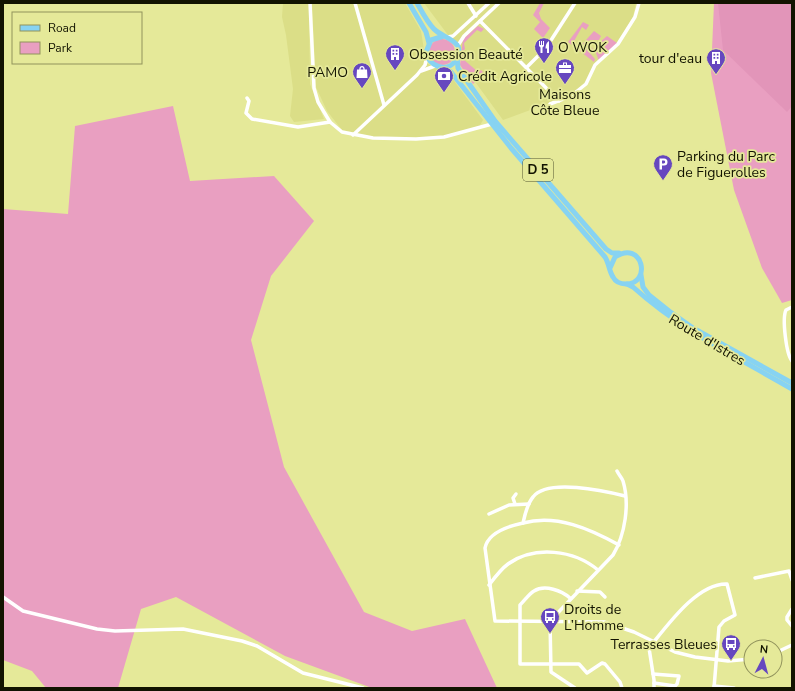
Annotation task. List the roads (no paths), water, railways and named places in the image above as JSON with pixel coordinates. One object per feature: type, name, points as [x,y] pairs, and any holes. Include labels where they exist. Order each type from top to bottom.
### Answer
[{"type":"main road","points":[[409,3],[426,32],[429,43],[427,56],[435,66],[443,68],[450,65],[457,57],[457,47],[446,37],[433,29],[416,3]]},
{"type":"main road","points":[[429,43],[435,37],[446,37]]},
{"type":"main road","name":"D 5","points":[[457,57],[458,68],[495,121],[606,249],[612,253],[620,253]]},
{"type":"main road","name":"D 5","points":[[443,68],[451,72],[492,124],[605,256],[610,268]]},
{"type":"main road","points":[[620,253],[630,253],[638,258],[641,263],[641,274],[635,281],[627,284],[617,282],[613,278],[610,268],[615,257],[620,253]]},
{"type":"main road","name":"Route d'Istres","points":[[641,274],[643,288],[649,295],[692,328],[792,383]]},
{"type":"main road","name":"Route d'Istres","points":[[627,284],[633,287],[667,316],[689,332],[792,389]]},
{"type":"street","points":[[310,3],[314,88],[318,102],[330,122],[342,132],[373,138],[416,139],[444,137],[492,124]]},
{"type":"street","points":[[355,3],[384,105]]},
{"type":"street","points":[[468,3],[476,16]]},
{"type":"street","points":[[446,37],[454,36],[489,3]]},
{"type":"street","points":[[457,47],[464,36],[499,3]]},
{"type":"street","points":[[527,68],[546,48],[575,3]]},
{"type":"street","points":[[550,104],[571,96],[586,84],[596,66],[618,44],[635,17],[639,3]]},
{"type":"street","points":[[480,21],[560,101]]},
{"type":"street","points":[[421,71],[427,56]]},
{"type":"street","points":[[353,135],[421,71],[435,66]]},
{"type":"street","points":[[247,98],[249,101],[246,113],[252,119],[298,127],[330,122]]},
{"type":"street","points":[[792,307],[786,310],[784,317],[786,348],[792,361]]},
{"type":"street","points":[[575,688],[551,672],[550,620],[613,555],[620,545],[625,516],[625,496],[623,480],[617,471]]},
{"type":"street","points":[[523,523],[529,504],[537,492],[553,488],[577,488],[625,496]]},
{"type":"street","points":[[515,504],[513,498],[516,494]]},
{"type":"street","points":[[489,514],[501,508],[515,504],[529,504]]},
{"type":"street","points":[[620,545],[595,531],[554,520],[533,520],[498,532],[486,542],[485,548],[495,621],[550,620],[604,622],[634,632],[675,652],[728,661],[743,660]]},
{"type":"street","points":[[489,585],[508,564],[534,553],[558,553],[569,555],[590,564],[598,570]]},
{"type":"street","points":[[755,578],[789,571],[792,580]]},
{"type":"street","points":[[654,688],[649,648],[698,594],[714,587],[727,584],[735,615],[724,620],[719,627],[715,659],[714,687],[734,688]]},
{"type":"street","points":[[570,598],[559,590],[538,589],[533,591],[520,605],[520,664],[579,664],[586,673],[602,663],[605,664],[620,682],[622,688]]},
{"type":"street","points":[[577,591],[600,592],[605,597]]},
{"type":"street","points":[[3,597],[23,611],[97,629],[115,632],[166,628],[182,629],[242,641],[257,646],[308,674],[363,688]]},
{"type":"street","points":[[792,609],[787,616],[787,620],[792,626]]},
{"type":"street","points":[[653,674],[679,676],[675,686],[654,683]]},
{"type":"place","name":"O WOK","points":[[544,64]]},
{"type":"place","name":"Obsession Beauté","points":[[395,71]]},
{"type":"place","name":"tour d'eau","points":[[716,75]]},
{"type":"place","name":"Maisons Côte Bleue","points":[[565,85]]},
{"type":"place","name":"PAMO","points":[[362,89]]},
{"type":"place","name":"Crédit Agricole","points":[[444,93]]},
{"type":"place","name":"Parking du Parc de Figuerolles","points":[[663,181]]},
{"type":"place","name":"Droits de L’Homme","points":[[550,634]]},
{"type":"place","name":"Terrasses Bleues","points":[[731,661]]}]
